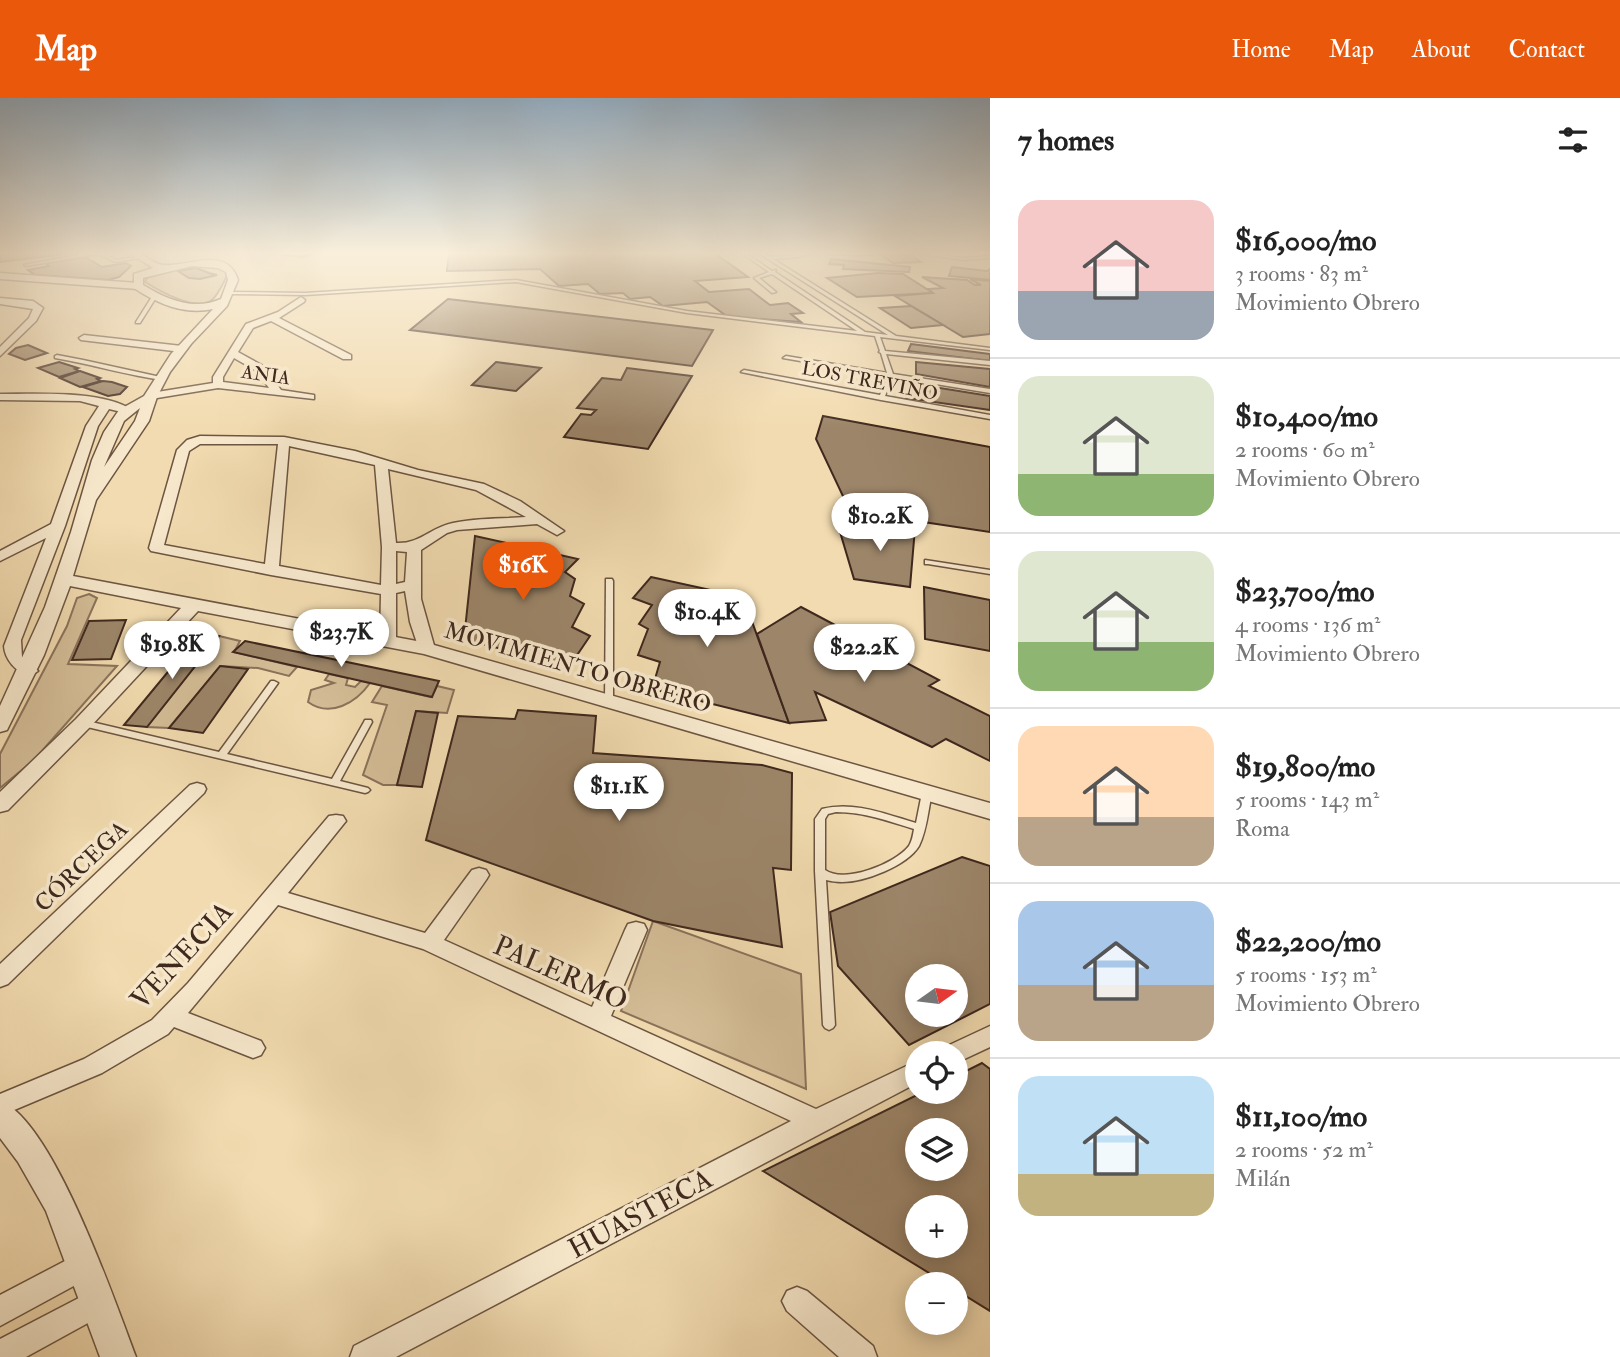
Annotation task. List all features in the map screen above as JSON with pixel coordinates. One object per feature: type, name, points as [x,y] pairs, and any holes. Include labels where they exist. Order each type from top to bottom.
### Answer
[{"type":"street","points":[[0,353],[33,319],[37,311]]},
{"type":"street","points":[[182,311],[194,333]]},
{"type":"street","points":[[91,496],[142,421],[150,397],[162,378],[194,333],[214,311]]},
{"type":"street","points":[[218,381],[249,326],[287,311]]},
{"type":"street","points":[[272,318],[347,357]]},
{"type":"street","points":[[84,338],[182,349]]},
{"type":"street","points":[[234,354],[261,369],[278,393]]},
{"type":"street","points":[[162,378],[187,383]]},
{"type":"street","name":"ANIA","points":[[187,383],[218,381],[310,397]]},
{"type":"street","points":[[0,726],[30,671],[64,580],[102,455],[117,420],[126,410],[150,397],[187,383]]},
{"type":"street","points":[[0,397],[80,398],[126,410]]},
{"type":"street","points":[[30,671],[15,660],[10,650],[40,577],[92,426],[107,403]]},
{"type":"street","points":[[410,586],[386,590],[156,548],[183,450],[191,442],[211,439],[284,441],[355,455],[480,487],[515,504],[557,531]]},
{"type":"street","points":[[271,571],[284,441]]},
{"type":"street","points":[[381,463],[388,547],[388,640]]},
{"type":"street","points":[[388,547],[414,548],[442,530],[456,526],[540,520]]},
{"type":"street","points":[[0,556],[58,526]]},
{"type":"street","points":[[414,548],[410,586],[416,618],[427,649]]},
{"type":"street","points":[[40,577],[64,580]]},
{"type":"street","name":"MOVIMIENTO OBRERO","points":[[64,580],[427,649],[990,811]]},
{"type":"street","points":[[0,805],[83,723],[195,603]]},
{"type":"street","name":"CÓRCEGA","points":[[0,978],[197,789]]},
{"type":"street","name":"VENECIA","points":[[0,1105],[93,1066],[138,1041],[172,1016],[275,897],[336,821]]},
{"type":"street","points":[[429,943],[479,875]]},
{"type":"street","name":"PALERMO","points":[[275,897],[429,943],[816,1121]]},
{"type":"street","points":[[598,1020],[636,930]]},
{"type":"street","points":[[172,1016],[253,1048]]},
{"type":"street","points":[[968,1047],[990,1036]]},
{"type":"street","name":"HUASTECA","points":[[365,1357],[816,1121],[905,1078]]},
{"type":"street","points":[[0,1114],[29,1152],[60,1204],[118,1357]]},
{"type":"street","points":[[0,1311],[84,1265]]},
{"type":"street","points":[[797,1301],[862,1357]]},
{"type":"street","points":[[0,1355],[98,1302]]},
{"type":"lane","points":[[138,322],[145,311]]},
{"type":"lane","points":[[680,311],[990,349]]},
{"type":"lane","points":[[831,311],[866,335]]},
{"type":"lane","points":[[852,311],[896,338]]},
{"type":"lane","points":[[877,336],[891,376],[881,398]]},
{"type":"lane","points":[[881,352],[990,363]]},
{"type":"lane","points":[[57,356],[132,375],[162,378]]},
{"type":"lane","points":[[786,358],[990,391]]},
{"type":"lane","name":"LOS TREVIÑO","points":[[744,372],[990,417]]},
{"type":"lane","points":[[928,562],[990,572]]},
{"type":"lane","points":[[609,581],[609,701]]},
{"type":"lane","points":[[221,755],[274,683]]},
{"type":"lane","points":[[335,782],[368,722]]},
{"type":"lane","points":[[83,723],[365,790]]},
{"type":"lane","points":[[820,871],[823,876],[836,880],[861,876],[904,856],[913,847],[927,793]]},
{"type":"lane","points":[[829,1025],[820,871],[820,819],[825,811],[855,809],[918,827]]},
{"type":"shaded area","points":[[89,594],[97,598],[68,664],[117,666],[34,760],[0,788],[0,754],[67,626],[77,598]]},
{"type":"shaded area","points":[[219,636],[240,641],[234,652],[297,667],[289,676],[258,668],[221,666],[169,728],[147,727]]},
{"type":"shaded area","points":[[329,674],[348,678],[346,685],[355,687],[361,681],[370,683],[358,697],[342,706],[325,709],[316,707],[308,702],[311,690],[334,683],[325,680]]},
{"type":"shaded area","points":[[382,686],[431,697],[437,686],[454,690],[447,713],[416,711],[397,785],[383,785],[363,775],[387,705],[372,702]]},
{"type":"shaded area","points":[[653,921],[801,974],[806,1089],[621,1011]]},
{"type":"building","points":[[434,311],[548,311],[713,330],[692,366],[410,330]]},
{"type":"building","points":[[719,311],[800,311],[803,313],[791,314],[801,322],[728,317]]},
{"type":"building","points":[[884,311],[919,311],[943,325],[911,328]]},
{"type":"building","points":[[919,311],[990,311],[990,334],[963,337]]},
{"type":"building","points":[[911,344],[990,354],[990,361],[908,351]]},
{"type":"building","points":[[28,345],[47,353],[25,360],[9,354],[16,348]]},
{"type":"building","points":[[59,362],[78,368],[75,369],[79,371],[59,377],[38,368]]},
{"type":"building","points":[[496,362],[541,368],[516,391],[472,385]]},
{"type":"building","points":[[916,362],[990,369],[990,387],[916,374]]},
{"type":"building","points":[[627,368],[692,376],[648,449],[564,437],[581,414],[591,415],[596,410],[577,408],[602,378],[621,380]]},
{"type":"building","points":[[80,371],[100,378],[97,379],[101,381],[80,387],[60,378]]},
{"type":"building","points":[[103,381],[127,387],[120,394],[108,396],[83,387]]},
{"type":"building","points":[[915,384],[990,396],[990,410],[906,398]]},
{"type":"building","points":[[823,416],[990,447],[990,532],[850,511],[816,439]]},
{"type":"building","points":[[838,525],[915,528],[910,587],[854,579]]},
{"type":"building","points":[[475,536],[578,559],[565,572],[575,579],[570,596],[584,604],[572,627],[590,636],[569,667],[464,639]]},
{"type":"building","points":[[651,577],[743,597],[789,723],[652,689],[660,662],[638,655],[648,629],[639,624],[652,605],[633,598]]},
{"type":"building","points":[[924,587],[990,600],[990,651],[925,639]]},
{"type":"building","points":[[801,607],[939,680],[929,686],[990,716],[990,761],[946,739],[932,747],[815,692],[826,720],[789,723],[757,634]]},
{"type":"building","points":[[126,620],[111,659],[72,660],[89,621]]},
{"type":"building","points":[[200,633],[219,636],[147,727],[124,725]]},
{"type":"building","points":[[245,641],[439,681],[432,697],[233,652]]},
{"type":"building","points":[[220,666],[248,669],[203,733],[169,728]]},
{"type":"building","points":[[518,710],[596,716],[593,753],[762,765],[792,773],[791,870],[773,868],[782,947],[653,921],[426,840],[458,716],[515,719]]},
{"type":"building","points":[[416,711],[438,713],[422,787],[397,785]]},
{"type":"building","points":[[962,857],[990,866],[990,1004],[968,1015],[968,964],[905,964],[905,1027],[945,1027],[917,1041],[905,1041],[838,966],[830,912]]},
{"type":"building","points":[[982,1063],[990,1069],[990,1311],[968,1297],[968,1272],[927,1272],[763,1171],[905,1101],[905,1104],[968,1104],[968,1070]]}]
